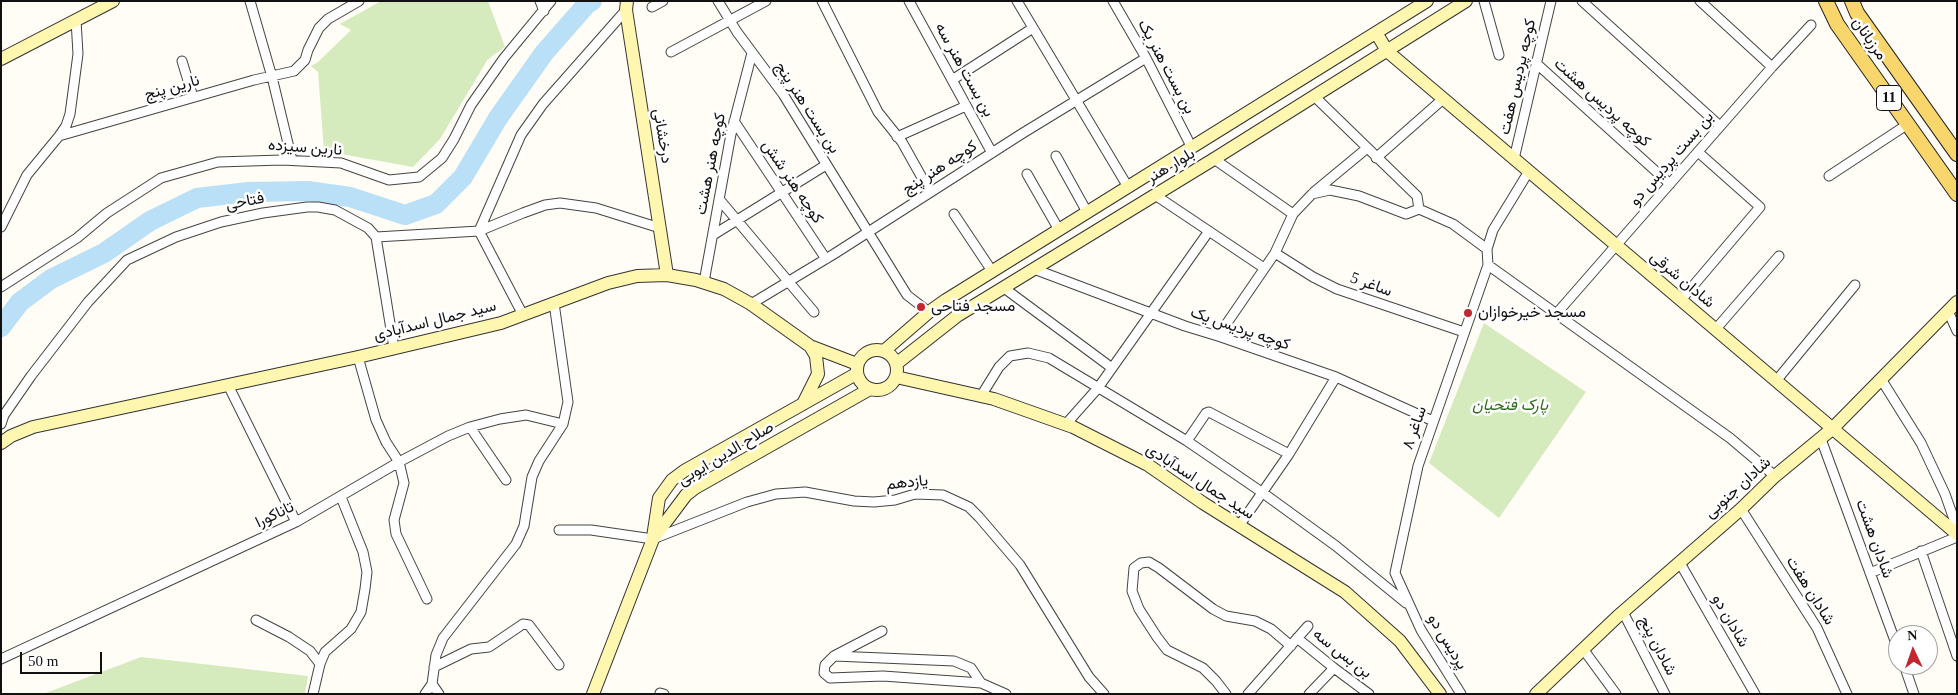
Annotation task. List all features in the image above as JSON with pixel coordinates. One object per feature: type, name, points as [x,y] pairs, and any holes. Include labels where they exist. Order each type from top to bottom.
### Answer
[{"type":"main road","points":[[1,59],[113,1]]},
{"type":"main road","name":"بلوار هنر","points":[[884,351],[928,312],[1377,34],[1427,1]]},
{"type":"main road","name":"بلوار هنر","points":[[896,370],[957,316],[1214,159],[1466,1]]},
{"type":"main road","name":"مرزبانان","points":[[1826,1],[1837,24],[1957,194]]},
{"type":"main road","name":"مرزبانان","points":[[1852,1],[1857,13],[1957,154]]},
{"type":"main road","name":"درخشانی","points":[[626,6],[667,275]]},
{"type":"main road","name":"شادان شرقی","points":[[1377,34],[1387,51],[1957,536]]},
{"type":"main road","name":"سید جمال اسدآبادی","points":[[1,443],[11,436],[33,427],[358,357],[501,323],[608,283],[637,276],[667,275],[704,282],[724,289],[751,304],[810,346],[857,369]]},
{"type":"main road","name":"شادان جنوبی","points":[[1536,694],[1623,612],[1775,476],[1832,429],[1952,307]]},
{"type":"main road","points":[[803,404],[818,374],[816,356],[810,346]]},
{"type":"main road","points":[[876,350],[884,351],[894,358],[896,370],[892,384],[886,388],[870,390],[859,381],[857,369],[861,356],[876,350]]},
{"type":"main road","points":[[653,540],[659,498],[672,480],[684,471],[803,404],[857,369]]},
{"type":"main road","name":"سید جمال اسدآبادی","points":[[896,370],[981,396],[994,398],[1066,424],[1148,465],[1239,526],[1345,592],[1400,641],[1440,694]]},
{"type":"main road","name":"صلاح الدین ایوبی","points":[[593,694],[653,540],[679,503],[695,488],[870,390]]},
{"type":"street","points":[[250,1],[272,77],[292,160]]},
{"type":"street","name":"نارین پنج","points":[[59,136],[254,80],[294,71],[306,60],[308,50],[318,28],[328,19],[359,1]]},
{"type":"street","points":[[540,1],[544,11]]},
{"type":"street","name":"نارین سیزده","points":[[1,287],[77,238],[107,213],[161,178],[218,162],[292,160],[341,163],[390,180],[419,177],[442,158],[454,140],[476,98],[504,58],[551,1]]},
{"type":"street","points":[[652,7],[663,1]]},
{"type":"street","name":"بن بست هنر پنج","points":[[718,1],[752,53],[783,94],[906,295],[928,312]]},
{"type":"street","points":[[671,52],[766,1]]},
{"type":"street","points":[[822,1],[878,112],[898,137],[930,192]]},
{"type":"street","name":"بن بست هنر سه","points":[[909,1],[992,153]]},
{"type":"street","points":[[1017,1],[1128,187]]},
{"type":"street","name":"بن بست هنر یک","points":[[1113,1],[1146,58],[1192,148]]},
{"type":"street","points":[[1484,1],[1499,54]]},
{"type":"street","name":"کوچه پردیس هفت","points":[[1514,159],[1551,1]]},
{"type":"street","points":[[1582,1],[1720,126]]},
{"type":"street","points":[[1700,1],[1772,67]]},
{"type":"street","points":[[479,231],[521,135],[543,104],[626,6]]},
{"type":"street","points":[[1,227],[27,175],[66,126],[75,85],[78,54],[76,20]]},
{"type":"street","name":"بن بست پردیس دو","points":[[1557,313],[1811,25]]},
{"type":"street","points":[[952,80],[1033,28]]},
{"type":"street","name":"کوچه هنر هشت","points":[[704,282],[734,121],[752,53]]},
{"type":"street","name":"کوچه هنر پنج","points":[[751,304],[1146,58]]},
{"type":"street","points":[[182,61],[193,97]]},
{"type":"street","name":"کوچه پردیس هشت","points":[[1536,64],[1670,184]]},
{"type":"street","points":[[1314,96],[1366,149],[1417,196],[1419,210]]},
{"type":"street","points":[[1376,158],[1443,99]]},
{"type":"street","points":[[898,137],[966,106]]},
{"type":"street","name":"کوچه هنر شش","points":[[734,121],[826,259]]},
{"type":"street","points":[[1829,176],[1908,124]]},
{"type":"street","points":[[1221,337],[1227,323],[1275,252],[1293,214],[1312,194],[1366,149]]},
{"type":"street","points":[[1681,300],[1760,207],[1698,152]]},
{"type":"street","points":[[1056,156],[1087,212]]},
{"type":"street","points":[[1214,159],[1293,214]]},
{"type":"street","points":[[713,234],[826,165]]},
{"type":"street","name":"ساغر ٨","points":[[1408,605],[1395,573],[1418,466],[1488,265],[1488,249],[1494,230],[1529,171]]},
{"type":"street","points":[[1027,174],[1059,230]]},
{"type":"street","points":[[1312,194],[1330,190],[1359,196],[1406,214],[1419,210],[1453,224],[1488,249]]},
{"type":"street","points":[[1154,195],[1264,268]]},
{"type":"street","points":[[719,199],[814,312]]},
{"type":"street","points":[[394,348],[376,237],[479,231],[545,205],[560,203],[596,208],[660,228]]},
{"type":"street","name":"فتاحی","points":[[1,424],[4,415],[30,376],[88,302],[127,260],[176,237],[221,222],[263,212],[307,207],[335,210],[368,228],[376,237]]},
{"type":"street","points":[[954,214],[992,271]]},
{"type":"street","points":[[479,231],[523,315]]},
{"type":"street","points":[[1066,424],[1098,388],[1209,231]]},
{"type":"street","name":"ساغر 5","points":[[1275,252],[1313,277],[1337,289],[1464,332]]},
{"type":"street","points":[[1715,330],[1779,256]]},
{"type":"street","points":[[1488,265],[1730,438],[1775,476]]},
{"type":"street","name":"کوچه پردیس یک","points":[[1034,269],[1185,326],[1336,377],[1433,421]]},
{"type":"street","points":[[1776,381],[1855,284]]},
{"type":"street","points":[[1004,288],[1112,368]]},
{"type":"street","points":[[425,694],[432,684],[436,655],[443,638],[516,544],[524,526],[532,478],[538,461],[563,424],[568,402],[554,303]]},
{"type":"street","points":[[1952,307],[1957,331]]},
{"type":"street","points":[[981,396],[1003,362],[1010,356],[1022,353],[1036,353],[1049,358],[1187,441],[1263,493],[1336,546],[1408,605]]},
{"type":"street","points":[[358,357],[376,420],[386,442],[399,462],[404,484],[394,520],[396,534],[427,599]]},
{"type":"street","points":[[1239,526],[1289,454],[1336,377]]},
{"type":"street","points":[[1882,379],[1921,443],[1945,494],[1957,528]]},
{"type":"street","points":[[228,385],[296,522]]},
{"type":"street","points":[[1187,441],[1206,413],[1209,412],[1289,454]]},
{"type":"street","name":"تاناکورا","points":[[1,659],[296,522],[399,462],[448,436],[470,427],[500,419],[526,415],[563,424]]},
{"type":"street","points":[[470,427],[506,480]]},
{"type":"street","name":"شادان هشت","points":[[1821,438],[1889,625]]},
{"type":"street","name":"یازدهم","points":[[653,540],[747,502],[776,494],[805,492],[874,502],[895,500],[915,494],[929,494],[950,498],[969,507],[979,516],[1020,565],[1089,677],[1104,694]]},
{"type":"street","points":[[313,694],[320,664],[325,652],[351,629],[361,612],[367,572],[363,552],[341,497]]},
{"type":"street","name":"شادان هفت","points":[[1740,509],[1817,628],[1847,694]]},
{"type":"street","points":[[559,530],[591,530],[653,540]]},
{"type":"street","points":[[1870,573],[1957,536]]},
{"type":"street","points":[[1922,551],[1957,656]]},
{"type":"street","name":"بن بس سه","points":[[1226,694],[1203,668],[1167,650],[1157,637],[1139,609],[1132,591],[1134,568],[1141,563],[1149,562],[1159,568],[1213,609],[1226,616],[1255,621],[1294,642],[1370,694]]},
{"type":"street","name":"شادان دو","points":[[1680,563],[1755,694]]},
{"type":"street","name":"پردیس دو","points":[[1408,605],[1421,630],[1461,694]]},
{"type":"street","name":"شادان پنج","points":[[1623,612],[1665,694]]},
{"type":"street","points":[[256,620],[289,637],[310,651],[320,664]]},
{"type":"street","points":[[434,667],[471,649],[489,647],[523,624],[529,626],[559,665]]},
{"type":"street","points":[[1248,694],[1308,626]]},
{"type":"street","points":[[882,631],[834,656],[825,665],[824,673],[830,678],[883,676],[981,683],[1006,694]]},
{"type":"street","points":[[1583,649],[1616,694]]},
{"type":"street","points":[[834,656],[954,661],[971,668],[981,683]]},
{"type":"street","points":[[1309,694],[1334,668]]},
{"type":"street","points":[[1907,675],[1914,694]]},
{"type":"street","points":[[432,684],[439,694]]},
{"type":"green space","points":[[381,1],[488,1],[505,47],[488,59],[440,139],[413,167],[324,151],[318,72],[311,66],[318,62],[351,30],[340,24]]},
{"type":"green space","name":"پارک فتحیان","points":[[1484,323],[1586,392],[1499,518],[1429,463]]},
{"type":"green space","points":[[141,657],[308,676],[305,694],[43,694]]},
{"type":"waterway","points":[[1,327],[20,302],[51,279],[104,253],[150,221],[197,198],[248,192],[308,191],[350,197],[405,215],[436,204],[463,177],[498,118],[544,53],[587,4],[592,1]]},
{"type":"place","name":"مسجد فتاحی","points":[[921,307]]},
{"type":"place","name":"مسجد خیرخوازان","points":[[1468,313]]}]
